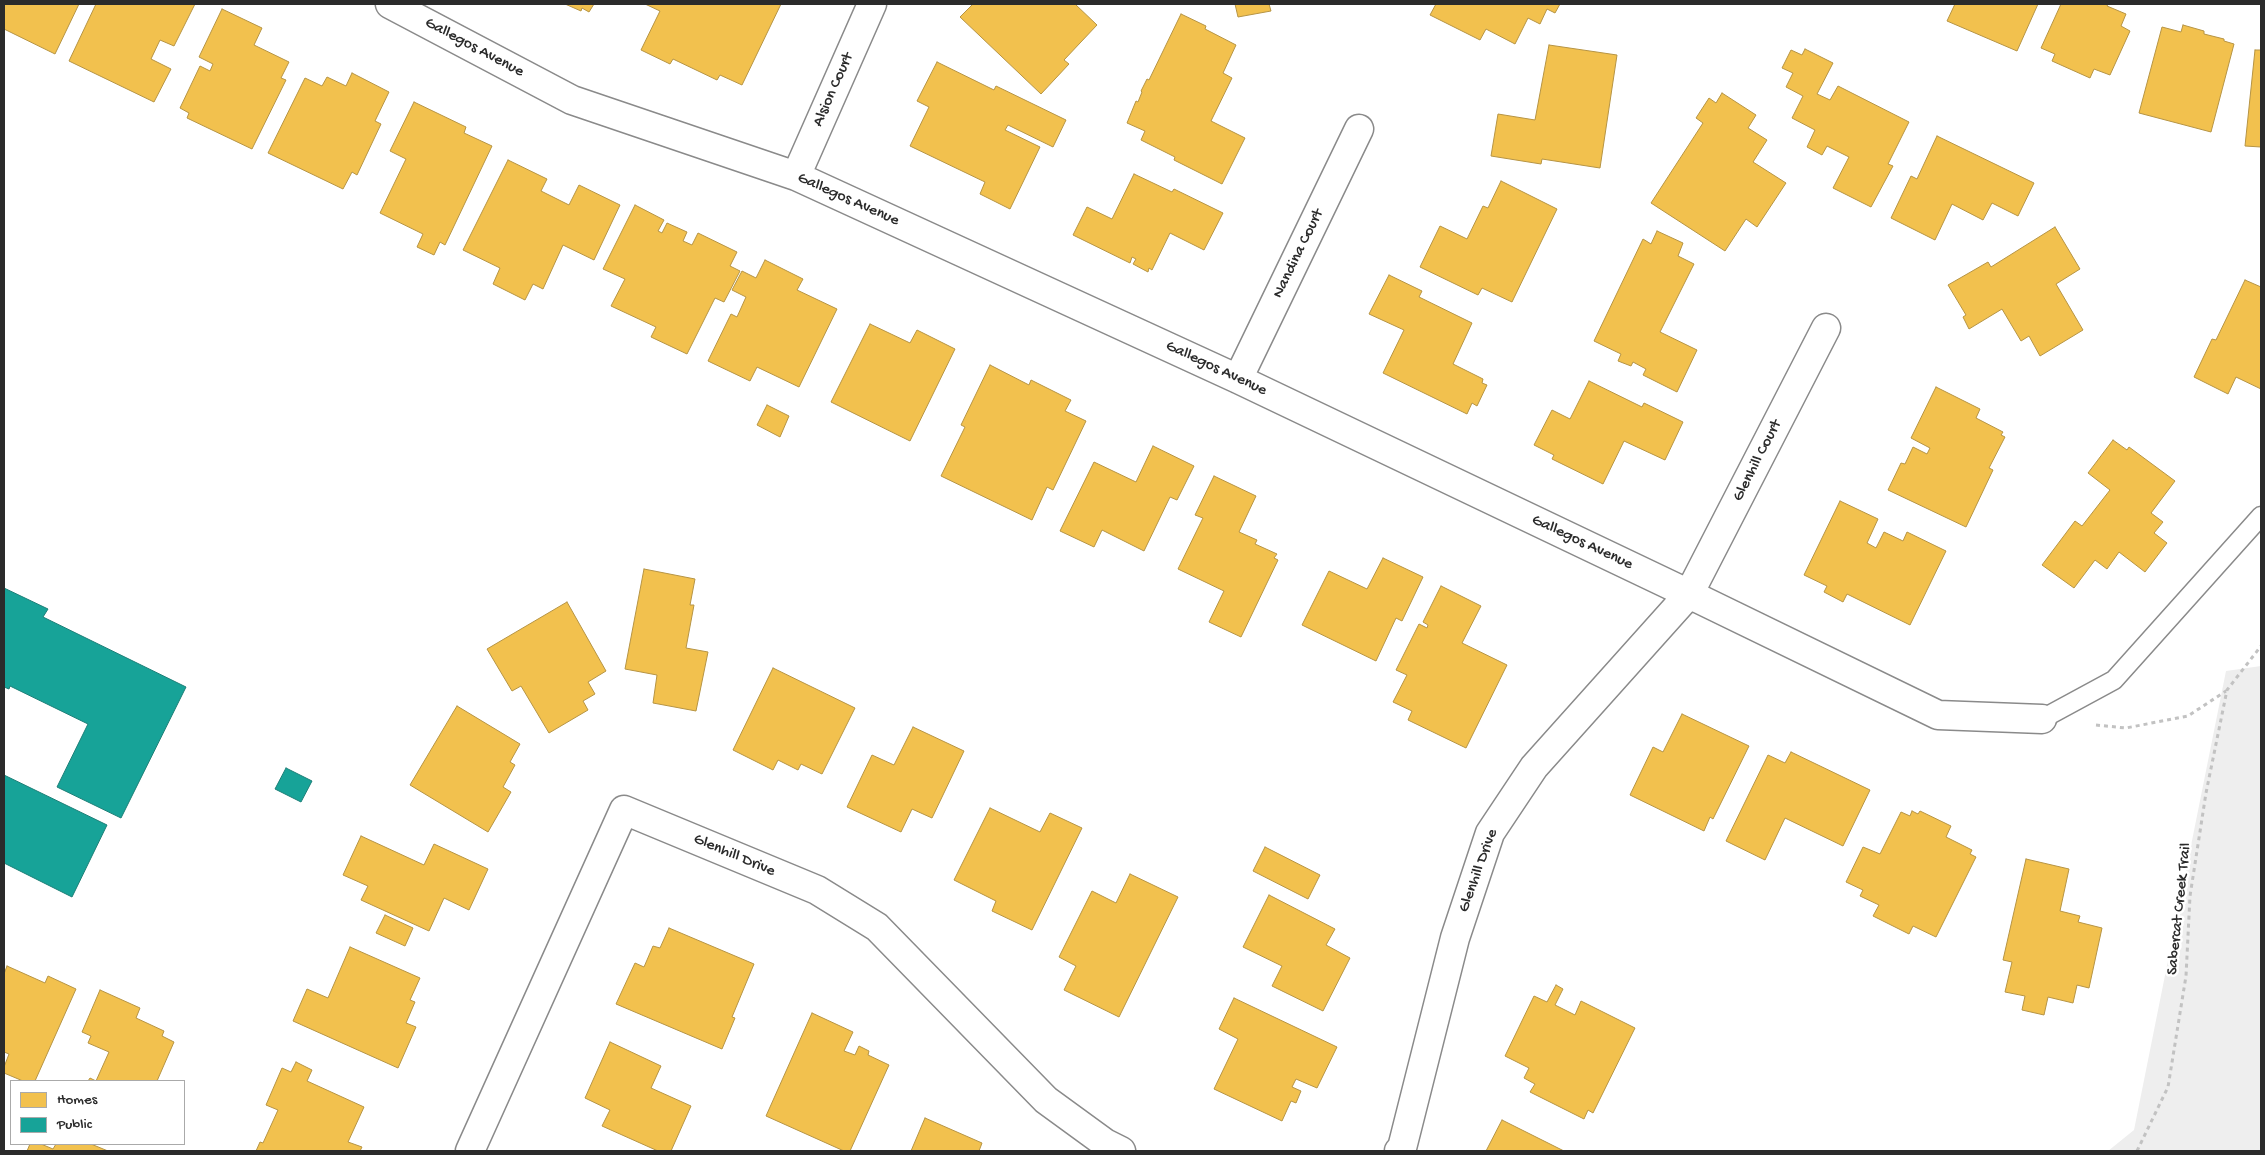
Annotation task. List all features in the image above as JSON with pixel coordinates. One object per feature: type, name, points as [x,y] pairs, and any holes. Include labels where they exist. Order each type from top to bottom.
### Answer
[{"type":"street","name":"Gallegos Avenue","points":[[390,4],[572,100],[796,176],[1238,380],[1689,594],[1938,715],[2042,719]]},
{"type":"street","name":"Alsion Court","points":[[796,176],[872,4]]},
{"type":"street","name":"Nandina Court","points":[[1238,380],[1359,129]]},
{"type":"street","name":"Glenhill Court","points":[[1689,594],[1826,328]]},
{"type":"street","name":"Glenhill Drive","points":[[1399,1151],[1402,1148],[1454,938],[1490,833],[1534,767],[1689,594]]},
{"type":"street","name":"Glenhill Drive","points":[[470,1151],[624,810],[817,890],[877,927],[1046,1100],[1104,1143],[1121,1151]]},
{"type":"lane","points":[[2042,719],[2114,680],[2261,516]]},
{"type":"path","name":"Sabercat Creek Trail","points":[[2137,1151],[2168,1086],[2186,976],[2190,896],[2194,868],[2206,793],[2227,690],[2261,646]]},
{"type":"path","points":[[2042,719],[2126,728],[2188,716],[2227,690]]},
{"type":"shaded area","points":[[2261,666],[2261,1151],[2108,1151],[2134,1130],[2226,671]]},
{"type":"building: Homes","points":[[4,4],[79,4],[55,54],[4,29]]},
{"type":"building: Homes","points":[[96,4],[195,4],[174,46],[160,40],[151,59],[171,69],[154,102],[69,61]]},
{"type":"building: Homes","points":[[565,4],[594,4],[589,12],[582,8],[581,11]]},
{"type":"building: Homes","points":[[645,4],[781,4],[742,85],[720,75],[717,80],[673,59],[670,64],[641,50],[660,11]]},
{"type":"building: Homes","points":[[973,4],[1075,4],[1097,25],[1064,60],[1069,64],[1041,94],[960,17]]},
{"type":"building: Homes","points":[[1235,4],[1269,4],[1271,11],[1238,17]]},
{"type":"building: Homes","points":[[1436,4],[1560,4],[1555,13],[1547,9],[1540,24],[1528,18],[1515,44],[1486,29],[1480,40],[1430,15]]},
{"type":"building: Homes","points":[[1955,4],[2038,4],[2017,51],[1947,21]]},
{"type":"building: Homes","points":[[2061,4],[2108,4],[2107,6],[2126,14],[2121,26],[2130,31],[2110,75],[2094,69],[2090,78],[2052,61],[2055,54],[2041,48]]},
{"type":"building: Homes","points":[[222,9],[262,28],[254,45],[289,62],[281,78],[286,80],[252,149],[187,118],[189,113],[180,108],[200,66],[210,71],[213,64],[199,57]]},
{"type":"building: Homes","points":[[1181,14],[1206,26],[1205,29],[1236,45],[1223,73],[1232,78],[1211,121],[1245,138],[1222,184],[1174,160],[1175,157],[1141,140],[1145,131],[1127,123],[1136,101],[1138,102],[1141,91],[1147,79],[1149,80]]},
{"type":"building: Homes","points":[[2183,25],[2204,31],[2204,34],[2224,39],[2224,41],[2234,44],[2211,132],[2139,113],[2162,27],[2181,32]]},
{"type":"building: Homes","points":[[1549,45],[1617,55],[1600,168],[1542,159],[1541,164],[1491,156],[1498,114],[1535,120]]},
{"type":"building: Homes","points":[[1805,49],[1833,63],[1817,94],[1830,100],[1838,86],[1909,122],[1888,164],[1893,166],[1871,207],[1833,188],[1849,157],[1827,146],[1822,155],[1807,147],[1815,130],[1792,118],[1803,96],[1786,87],[1793,73],[1782,68],[1791,50],[1802,55]]},
{"type":"building: Homes","points":[[2255,50],[2261,50],[2261,147],[2245,146]]},
{"type":"building: Homes","points":[[937,62],[994,90],[996,86],[1066,120],[1053,147],[1008,125],[1005,130],[1040,147],[1010,209],[980,194],[985,182],[910,146],[929,107],[917,101]]},
{"type":"building: Homes","points":[[352,73],[389,92],[375,121],[381,124],[357,175],[352,172],[343,189],[268,153],[305,78],[322,86],[327,77],[346,86]]},
{"type":"building: Homes","points":[[1722,93],[1756,115],[1748,128],[1767,140],[1753,162],[1786,183],[1757,227],[1746,219],[1725,251],[1651,203],[1703,123],[1696,118],[1709,98],[1716,103]]},
{"type":"building: Homes","points":[[414,102],[466,127],[464,133],[492,146],[445,245],[440,242],[434,255],[417,247],[423,234],[380,213],[406,159],[390,151]]},
{"type":"building: Homes","points":[[1937,136],[2034,183],[2018,216],[1992,203],[1983,220],[1952,204],[1935,240],[1891,218],[1911,176],[1917,179]]},
{"type":"building: Homes","points":[[508,160],[547,179],[541,191],[569,205],[579,185],[620,205],[594,260],[563,245],[543,289],[533,284],[525,300],[493,284],[500,268],[463,250]]},
{"type":"building: Homes","points":[[1134,174],[1172,192],[1174,189],[1223,213],[1204,250],[1170,233],[1152,270],[1149,268],[1148,272],[1133,264],[1136,259],[1132,257],[1130,263],[1073,235],[1087,207],[1112,219]]},
{"type":"building: Homes","points":[[1501,181],[1557,209],[1512,302],[1482,288],[1478,295],[1420,267],[1440,226],[1467,239],[1483,206],[1488,208]]},
{"type":"building: Homes","points":[[635,205],[664,220],[658,231],[662,233],[667,223],[687,232],[683,241],[692,245],[698,233],[737,252],[730,266],[740,271],[724,302],[715,298],[687,354],[651,337],[656,327],[611,306],[625,279],[603,269]]},
{"type":"building: Homes","points":[[2055,227],[2080,269],[2056,284],[2083,330],[2040,356],[2029,336],[2021,341],[2002,309],[1969,329],[1963,317],[1966,315],[1948,285],[1988,262],[1991,267]]},
{"type":"building: Homes","points":[[1657,231],[1683,243],[1678,256],[1694,264],[1660,332],[1697,350],[1677,392],[1643,375],[1646,369],[1633,362],[1631,366],[1618,361],[1621,354],[1594,341],[1643,239],[1651,244]]},
{"type":"building: Homes","points":[[765,260],[803,279],[797,290],[837,309],[799,387],[757,367],[750,381],[708,361],[731,314],[737,317],[746,297],[732,290],[742,271],[756,278]]},
{"type":"building: Homes","points":[[1389,275],[1422,291],[1419,297],[1472,323],[1453,364],[1483,379],[1482,383],[1487,385],[1477,406],[1472,403],[1467,414],[1383,373],[1404,330],[1369,314]]},
{"type":"building: Homes","points":[[2245,280],[2261,287],[2261,389],[2236,377],[2228,394],[2194,377],[2212,339],[2216,340]]},
{"type":"building: Homes","points":[[870,324],[910,343],[917,330],[955,349],[910,441],[831,402]]},
{"type":"building: Homes","points":[[990,365],[1029,385],[1031,380],[1071,400],[1065,411],[1086,421],[1053,490],[1047,487],[1032,520],[941,476],[965,427],[961,425]]},
{"type":"building: Homes","points":[[1589,381],[1642,407],[1644,403],[1683,422],[1665,460],[1624,441],[1603,484],[1552,459],[1554,455],[1534,445],[1552,410],[1570,419]]},
{"type":"building: Homes","points":[[1936,387],[1980,409],[1976,418],[2003,432],[2001,435],[2005,437],[1989,468],[1993,470],[1966,527],[1888,490],[1901,463],[1905,464],[1913,447],[1927,454],[1930,448],[1911,438]]},
{"type":"building: Homes","points":[[767,405],[789,416],[780,437],[757,425]]},
{"type":"building: Homes","points":[[2113,440],[2127,450],[2129,447],[2175,481],[2151,513],[2163,522],[2154,533],[2167,543],[2145,572],[2119,552],[2107,569],[2095,560],[2074,588],[2042,565],[2075,521],[2082,526],[2110,490],[2088,473]]},
{"type":"building: Homes","points":[[1153,446],[1194,466],[1177,500],[1170,497],[1144,551],[1102,530],[1094,547],[1060,531],[1094,462],[1136,482]]},
{"type":"building: Homes","points":[[1214,476],[1256,496],[1239,532],[1257,540],[1255,544],[1277,554],[1274,558],[1278,560],[1241,637],[1209,622],[1224,591],[1178,569],[1203,518],[1195,515]]},
{"type":"building: Homes","points":[[1840,501],[1878,519],[1867,543],[1876,548],[1884,532],[1903,541],[1907,532],[1946,551],[1910,625],[1847,594],[1843,602],[1824,592],[1827,586],[1804,575]]},
{"type":"building: Homes","points":[[1383,558],[1423,577],[1402,621],[1396,618],[1376,661],[1302,625],[1329,571],[1367,589]]},
{"type":"building: Homes","points":[[644,569],[695,579],[690,605],[694,605],[686,648],[708,652],[696,711],[653,703],[657,675],[625,669]]},
{"type":"building: Homes","points":[[1441,586],[1481,606],[1462,643],[1507,665],[1466,748],[1408,720],[1412,711],[1393,702],[1407,675],[1396,670],[1419,624],[1427,628],[1428,625],[1423,622]]},
{"type":"building: Homes","points":[[567,602],[606,671],[588,682],[595,694],[583,701],[588,710],[549,733],[521,686],[512,691],[487,649]]},
{"type":"building: Homes","points":[[773,668],[855,708],[822,774],[801,764],[798,770],[778,760],[773,770],[733,750]]},
{"type":"building: Homes","points":[[457,706],[520,744],[510,762],[515,765],[503,787],[511,792],[488,832],[410,785]]},
{"type":"building: Homes","points":[[1682,714],[1749,746],[1713,819],[1710,817],[1704,831],[1630,795],[1653,747],[1663,752]]},
{"type":"building: Homes","points":[[913,727],[964,751],[932,818],[912,809],[901,832],[847,807],[872,755],[894,765]]},
{"type":"building: Homes","points":[[1791,752],[1870,790],[1843,846],[1785,818],[1765,860],[1726,841],[1768,755],[1785,763]]},
{"type":"building: Homes","points":[[990,808],[1040,832],[1050,813],[1082,828],[1032,930],[992,911],[996,901],[954,880]]},
{"type":"building: Homes","points":[[1912,811],[1918,814],[1920,811],[1951,826],[1946,837],[1972,850],[1970,854],[1976,857],[1936,937],[1913,926],[1909,934],[1873,916],[1879,905],[1860,896],[1863,890],[1846,882],[1863,847],[1880,854],[1901,812],[1910,816]]},
{"type":"building: Homes","points":[[361,836],[424,865],[434,844],[488,869],[469,910],[444,898],[429,931],[361,900],[368,886],[343,875]]},
{"type":"building: Homes","points":[[1265,847],[1320,875],[1308,899],[1253,871]]},
{"type":"building: Homes","points":[[2026,859],[2069,869],[2060,911],[2080,916],[2078,922],[2102,928],[2089,988],[2077,985],[2073,1003],[2048,997],[2044,1015],[2022,1010],[2025,996],[2005,992],[2012,962],[2003,960]]},
{"type":"building: Homes","points":[[1130,874],[1178,897],[1119,1017],[1064,990],[1076,966],[1059,957],[1092,891],[1116,903]]},
{"type":"building: Homes","points":[[1269,895],[1335,929],[1326,945],[1350,958],[1323,1011],[1272,986],[1282,966],[1243,947]]},
{"type":"building: Homes","points":[[385,915],[413,928],[405,946],[376,933]]},
{"type":"building: Homes","points":[[669,928],[754,964],[732,1017],[735,1018],[722,1049],[616,1004],[635,963],[644,967],[653,946],[660,948]]},
{"type":"building: Homes","points":[[350,947],[420,978],[410,1000],[415,1002],[406,1023],[416,1027],[398,1068],[293,1021],[307,989],[328,998]]},
{"type":"building: Homes","points":[[7,966],[45,983],[48,976],[76,989],[35,1080],[21,1080],[4,1073],[4,1067],[9,1054],[4,1052],[4,974]]},
{"type":"building: Homes","points":[[1556,985],[1563,989],[1555,1005],[1575,1015],[1581,1001],[1635,1028],[1593,1113],[1588,1110],[1584,1119],[1530,1092],[1535,1084],[1524,1078],[1529,1068],[1505,1056],[1534,996],[1547,1002]]},
{"type":"building: Homes","points":[[100,990],[140,1008],[136,1018],[164,1031],[162,1036],[174,1042],[157,1080],[96,1080],[109,1052],[88,1043],[91,1036],[82,1032]]},
{"type":"building: Homes","points":[[1234,998],[1337,1047],[1317,1088],[1296,1079],[1292,1087],[1301,1091],[1296,1103],[1291,1101],[1282,1121],[1214,1089],[1238,1039],[1219,1029]]},
{"type":"building: Homes","points":[[812,1013],[853,1032],[844,1051],[855,1055],[859,1046],[869,1051],[868,1055],[889,1065],[850,1151],[844,1151],[766,1116]]},
{"type":"building: Homes","points":[[610,1042],[661,1066],[651,1088],[691,1106],[671,1151],[658,1151],[602,1126],[610,1110],[585,1098]]},
{"type":"building: Homes","points":[[296,1062],[312,1070],[307,1081],[364,1107],[348,1142],[362,1147],[360,1151],[256,1151],[260,1142],[263,1143],[278,1110],[266,1105],[282,1068],[291,1072]]},
{"type":"building: Homes","points":[[925,1118],[982,1143],[979,1151],[911,1151]]},
{"type":"building: Homes","points":[[1502,1120],[1564,1151],[1486,1151]]},
{"type":"building: Homes","points":[[30,1145],[43,1145],[53,1149],[55,1145],[93,1145],[108,1151],[27,1151]]},
{"type":"building: Public","points":[[4,588],[48,609],[43,617],[186,687],[121,818],[57,787],[88,724],[10,686],[9,689],[4,687]]},
{"type":"building: Public","points":[[286,768],[312,781],[301,802],[275,789]]},
{"type":"building: Public","points":[[4,775],[107,825],[72,897],[4,863]]}]
